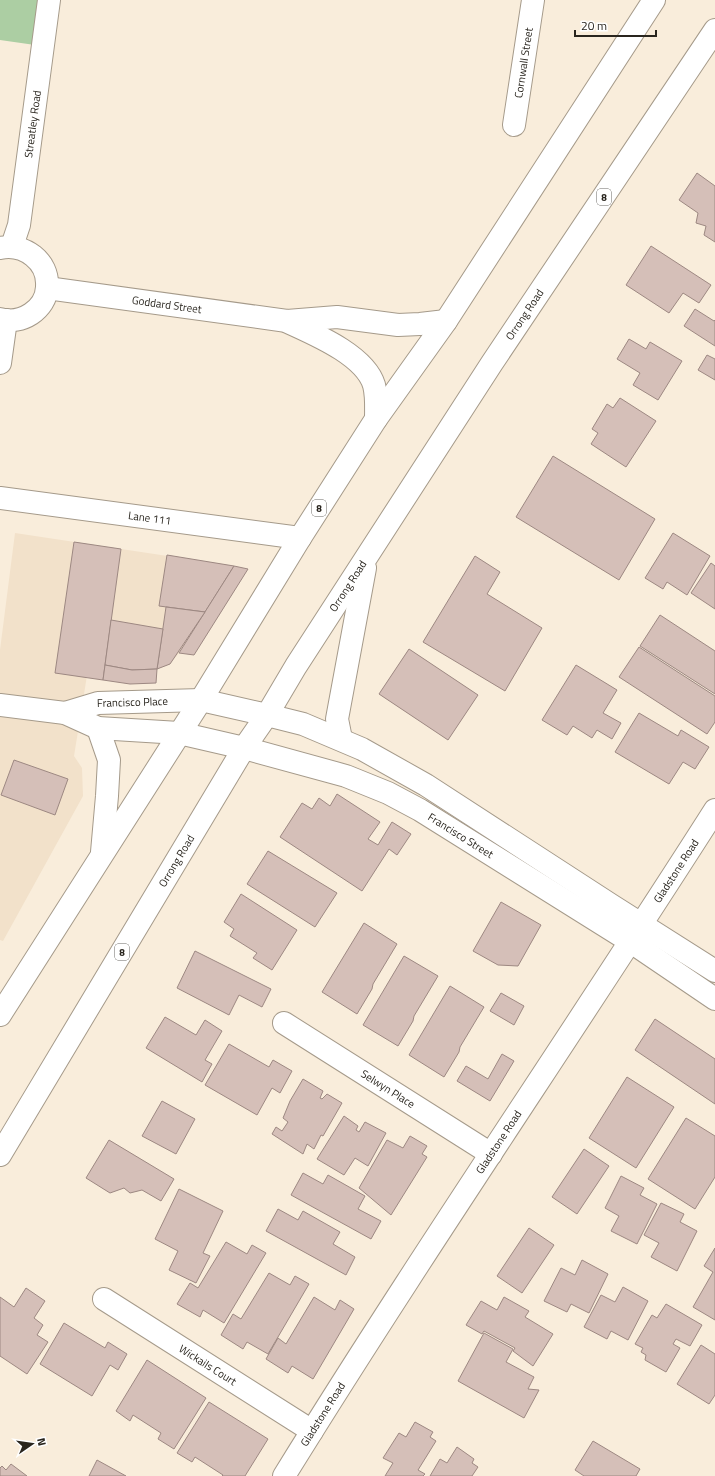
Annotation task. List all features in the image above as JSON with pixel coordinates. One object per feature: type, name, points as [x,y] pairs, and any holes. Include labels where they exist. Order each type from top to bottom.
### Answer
[{"type":"main road","name":"Streatley Road","points":[[6,247],[19,225],[49,0]]},
{"type":"main road","name":"Cornwall Street","points":[[514,126],[533,0]]},
{"type":"main road","name":"8","points":[[0,1015],[201,700],[300,538],[376,419],[446,321],[654,0]]},
{"type":"main road","name":"Orrong Road","points":[[0,1155],[244,748],[267,715],[296,666],[492,363],[715,30]]},
{"type":"main road","points":[[0,363],[3,319],[13,321],[25,318],[35,312],[42,302],[47,288],[47,278],[43,266],[35,256],[25,249],[6,247]]},
{"type":"main road","name":"Goddard Street","points":[[47,288],[287,321],[337,317],[398,325],[446,321]]},
{"type":"main road","name":"Goddard Street","points":[[287,321],[322,337],[348,354],[366,369],[374,385],[376,419]]},
{"type":"main road","name":"Lane 111","points":[[0,498],[300,538]]},
{"type":"main road","points":[[341,739],[337,719],[366,559]]},
{"type":"main road","name":"Francisco Place","points":[[65,713],[98,703],[201,700]]},
{"type":"main road","name":"Francisco Street","points":[[201,700],[303,724],[362,749],[426,785],[611,906],[636,933],[715,999]]},
{"type":"main road","name":"Francisco Place","points":[[0,705],[65,713],[98,728],[179,733]]},
{"type":"main road","points":[[98,728],[109,760],[102,856]]},
{"type":"main road","name":"Francisco Street","points":[[179,733],[244,748],[346,776],[388,793],[636,933],[715,971]]},
{"type":"main road","name":"Gladstone Road","points":[[284,1476],[715,810]]},
{"type":"main road","name":"Selwyn Place","points":[[284,1023],[491,1154]]},
{"type":"main road","name":"Wickails Court","points":[[104,1299],[312,1431]]},
{"type":"shaded area","points":[[15,533],[234,566],[179,653],[170,664],[157,669],[132,670],[89,663],[74,756],[82,768],[83,796],[3,941],[0,940],[0,650]]},
{"type":"green space","points":[[0,0],[49,0],[42,46],[0,40]]},
{"type":"building","points":[[697,173],[715,186],[715,242],[704,235],[706,226],[696,223],[698,213],[679,200]]},
{"type":"building","points":[[651,246],[711,285],[699,303],[683,293],[669,313],[626,285]]},
{"type":"building","points":[[695,309],[714,321],[715,320],[715,346],[684,326]]},
{"type":"building","points":[[629,339],[646,349],[650,342],[682,361],[658,400],[633,385],[640,373],[617,359]]},
{"type":"building","points":[[707,355],[715,359],[715,380],[698,370]]},
{"type":"building","points":[[620,398],[656,421],[626,467],[591,444],[598,433],[592,429],[607,404],[613,408]]},
{"type":"building","points":[[553,456],[655,519],[619,580],[516,517]]},
{"type":"building","points":[[673,533],[710,556],[687,595],[667,582],[663,589],[645,578]]},
{"type":"building","points":[[74,542],[121,549],[103,680],[55,673]]},
{"type":"building","points":[[167,555],[234,566],[205,612],[159,606]]},
{"type":"building","points":[[475,556],[500,572],[487,594],[542,628],[505,691],[423,642]]},
{"type":"building","points":[[711,563],[715,566],[715,609],[691,593]]},
{"type":"building","points":[[234,566],[248,569],[194,655],[179,653]]},
{"type":"building","points":[[166,607],[205,612],[170,664],[157,669]]},
{"type":"building","points":[[660,615],[715,651],[715,694],[640,646]]},
{"type":"building","points":[[111,620],[163,629],[157,669],[132,670],[105,665]]},
{"type":"building","points":[[639,647],[715,696],[715,722],[707,734],[619,677]]},
{"type":"building","points":[[409,649],[478,695],[448,740],[379,694]]},
{"type":"building","points":[[105,665],[132,670],[157,669],[156,683],[130,684],[103,680]]},
{"type":"building","points":[[576,665],[617,690],[603,713],[621,723],[612,739],[597,730],[592,738],[573,726],[567,735],[542,720]]},
{"type":"building","points":[[639,713],[678,736],[681,730],[709,747],[695,769],[683,762],[669,784],[615,752]]},
{"type":"building","points":[[14,760],[68,779],[55,815],[1,795]]},
{"type":"building","points":[[337,794],[380,822],[368,839],[378,845],[392,822],[411,834],[397,855],[389,849],[362,891],[280,837],[302,803],[312,809],[319,798],[330,806]]},
{"type":"building","points":[[268,851],[337,893],[315,927],[247,884]]},
{"type":"building","points":[[241,894],[297,930],[272,970],[253,958],[257,953],[230,936],[234,929],[224,922]]},
{"type":"building","points":[[501,902],[541,925],[518,966],[498,965],[473,951]]},
{"type":"building","points":[[364,923],[397,944],[357,1014],[322,992]]},
{"type":"building","points":[[195,951],[271,989],[262,1007],[239,995],[229,1015],[177,988]]},
{"type":"building","points":[[404,956],[438,976],[398,1046],[363,1025]]},
{"type":"building","points":[[450,986],[484,1007],[444,1077],[409,1055]]},
{"type":"building","points":[[501,993],[524,1006],[514,1025],[490,1011]]},
{"type":"building","points":[[165,1017],[196,1035],[205,1020],[222,1031],[205,1060],[212,1064],[202,1082],[146,1048]]},
{"type":"building","points":[[655,1019],[715,1059],[715,1104],[635,1050]]},
{"type":"building","points":[[229,1044],[269,1067],[273,1060],[292,1071],[280,1093],[272,1088],[257,1115],[205,1085]]},
{"type":"building","points":[[502,1054],[514,1061],[490,1101],[457,1081],[466,1066],[488,1079]]},
{"type":"building","points":[[627,1077],[674,1107],[636,1168],[589,1138]]},
{"type":"building","points":[[303,1079],[323,1091],[320,1098],[322,1099],[327,1094],[342,1103],[323,1136],[321,1135],[314,1149],[307,1144],[303,1154],[272,1134],[276,1127],[282,1131],[288,1122],[283,1118],[290,1101]]},
{"type":"building","points":[[162,1101],[195,1119],[176,1154],[142,1136]]},
{"type":"building","points":[[344,1116],[358,1126],[356,1130],[359,1132],[365,1122],[386,1133],[368,1166],[355,1158],[344,1175],[317,1159]]},
{"type":"building","points":[[686,1118],[715,1136],[715,1177],[695,1209],[648,1179]]},
{"type":"building","points":[[410,1136],[427,1146],[422,1154],[427,1157],[391,1215],[359,1188],[387,1140],[403,1148]]},
{"type":"building","points":[[109,1140],[174,1179],[161,1201],[142,1190],[130,1193],[124,1188],[110,1193],[86,1178]]},
{"type":"building","points":[[584,1149],[609,1166],[577,1214],[552,1197]]},
{"type":"building","points":[[303,1173],[323,1184],[328,1175],[365,1196],[358,1209],[381,1221],[371,1239],[291,1195]]},
{"type":"building","points":[[621,1176],[644,1188],[640,1195],[657,1204],[637,1244],[611,1231],[619,1216],[605,1208]]},
{"type":"building","points":[[179,1189],[223,1211],[203,1253],[210,1256],[196,1283],[169,1270],[178,1251],[155,1239]]},
{"type":"building","points":[[661,1203],[684,1214],[680,1222],[697,1231],[677,1271],[651,1257],[659,1243],[644,1235]]},
{"type":"building","points":[[278,1209],[298,1220],[303,1211],[340,1232],[333,1244],[355,1257],[346,1275],[266,1231]]},
{"type":"building","points":[[529,1228],[554,1245],[522,1293],[497,1276]]},
{"type":"building","points":[[226,1242],[247,1254],[252,1245],[266,1253],[224,1323],[203,1310],[200,1317],[177,1304],[190,1283],[198,1288]]},
{"type":"building","points":[[715,1248],[715,1320],[693,1307],[713,1272],[704,1266]]},
{"type":"building","points":[[582,1260],[608,1274],[589,1313],[571,1304],[567,1312],[544,1301],[561,1268],[575,1275]]},
{"type":"building","points":[[269,1273],[290,1285],[295,1276],[309,1284],[268,1354],[247,1342],[243,1349],[221,1335],[233,1314],[241,1319]]},
{"type":"building","points":[[623,1287],[648,1301],[628,1340],[611,1331],[607,1339],[584,1327],[601,1295],[615,1302]]},
{"type":"building","points":[[26,1288],[45,1301],[34,1318],[43,1325],[37,1335],[48,1342],[27,1374],[0,1356],[0,1297],[14,1307]]},
{"type":"building","points":[[314,1297],[335,1310],[340,1300],[354,1309],[313,1379],[292,1366],[288,1373],[266,1359],[278,1338],[286,1344]]},
{"type":"building","points":[[504,1297],[529,1311],[525,1317],[553,1334],[533,1366],[513,1351],[515,1348],[484,1331],[482,1334],[466,1325],[481,1301],[497,1310]]},
{"type":"building","points":[[666,1304],[702,1325],[690,1346],[676,1339],[673,1344],[680,1348],[666,1372],[645,1360],[646,1355],[641,1352],[643,1348],[635,1344],[652,1315],[657,1318]]},
{"type":"building","points":[[64,1323],[105,1348],[108,1342],[127,1354],[118,1370],[110,1365],[92,1396],[40,1364]]},
{"type":"building","points":[[484,1333],[513,1349],[506,1362],[534,1377],[528,1389],[539,1390],[524,1418],[458,1381]]},
{"type":"building","points":[[701,1345],[715,1354],[715,1395],[709,1404],[677,1384]]},
{"type":"building","points":[[147,1360],[206,1398],[174,1449],[158,1439],[161,1433],[133,1415],[130,1421],[116,1411]]},
{"type":"building","points":[[209,1402],[268,1439],[245,1476],[222,1476],[223,1475],[195,1457],[192,1462],[177,1453]]},
{"type":"building","points":[[415,1422],[433,1432],[430,1437],[436,1441],[418,1470],[425,1474],[423,1476],[385,1476],[393,1463],[383,1458],[399,1433],[406,1437]]},
{"type":"building","points":[[593,1441],[640,1469],[636,1476],[584,1476],[575,1470]]},
{"type":"building","points":[[457,1447],[474,1459],[472,1463],[478,1467],[472,1476],[430,1476],[440,1459],[447,1463]]},
{"type":"building","points":[[97,1460],[126,1476],[89,1476]]},
{"type":"building","points":[[11,1464],[27,1476],[0,1476],[0,1468],[2,1466],[6,1470]]}]
